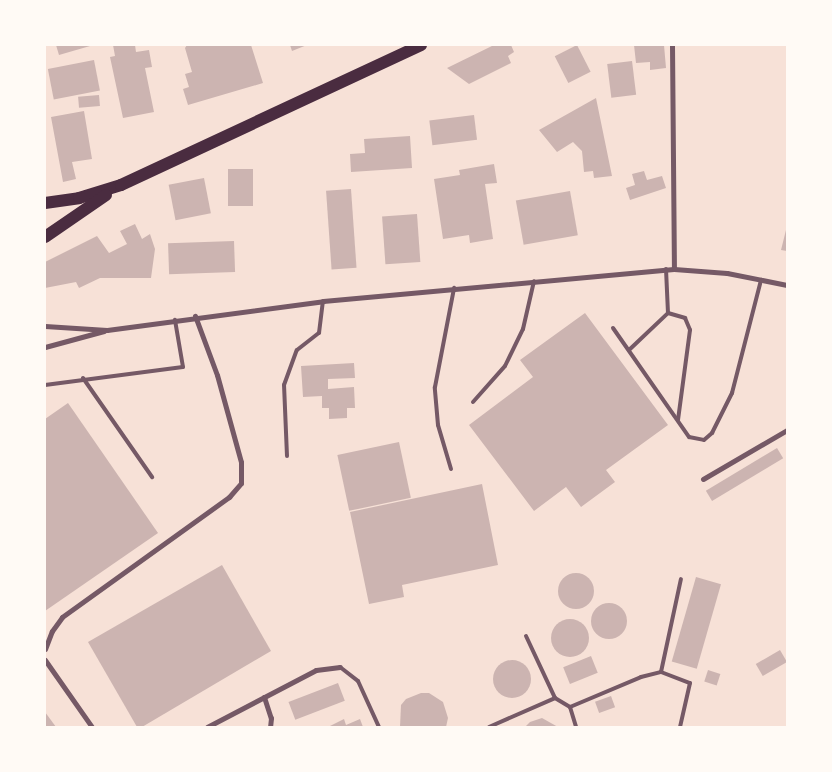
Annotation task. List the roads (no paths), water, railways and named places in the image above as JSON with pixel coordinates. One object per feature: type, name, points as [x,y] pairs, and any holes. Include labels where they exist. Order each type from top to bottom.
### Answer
[{"type":"main road","points":[[45,203],[79,198],[121,185],[421,45]]},
{"type":"main road","points":[[45,237],[121,185]]},
{"type":"street","points":[[672,45],[674,269]]},
{"type":"street","points":[[45,347],[107,330],[195,316],[323,301],[666,269],[761,280],[787,285]]},
{"type":"street","points":[[45,649],[52,631],[62,617],[229,497],[242,483],[241,462],[218,375],[195,316]]},
{"type":"street","points":[[45,326],[107,330]]},
{"type":"street","points":[[703,479],[787,430]]},
{"type":"street","points":[[45,660],[92,727]]},
{"type":"street","points":[[207,727],[316,670],[340,667]]},
{"type":"street","points":[[264,697],[271,718],[270,727]]},
{"type":"lane","points":[[628,350],[668,312],[666,269]]},
{"type":"lane","points":[[613,328],[689,438],[695,440],[706,438],[716,426],[732,393],[761,280]]},
{"type":"lane","points":[[473,402],[504,366],[523,329],[534,281]]},
{"type":"lane","points":[[451,469],[438,425],[435,387],[454,288]]},
{"type":"lane","points":[[287,456],[284,385],[297,350],[319,333],[323,301]]},
{"type":"lane","points":[[668,312],[685,318],[690,330],[678,421]]},
{"type":"lane","points":[[45,385],[83,378],[183,367],[175,320]]},
{"type":"lane","points":[[83,378],[152,477]]},
{"type":"lane","points":[[661,672],[681,578]]},
{"type":"lane","points":[[526,636],[555,698],[570,707],[576,727]]},
{"type":"lane","points":[[340,667],[358,681],[379,727]]},
{"type":"lane","points":[[570,707],[641,677],[661,672],[690,682],[680,727]]},
{"type":"lane","points":[[490,727],[555,698]]}]
